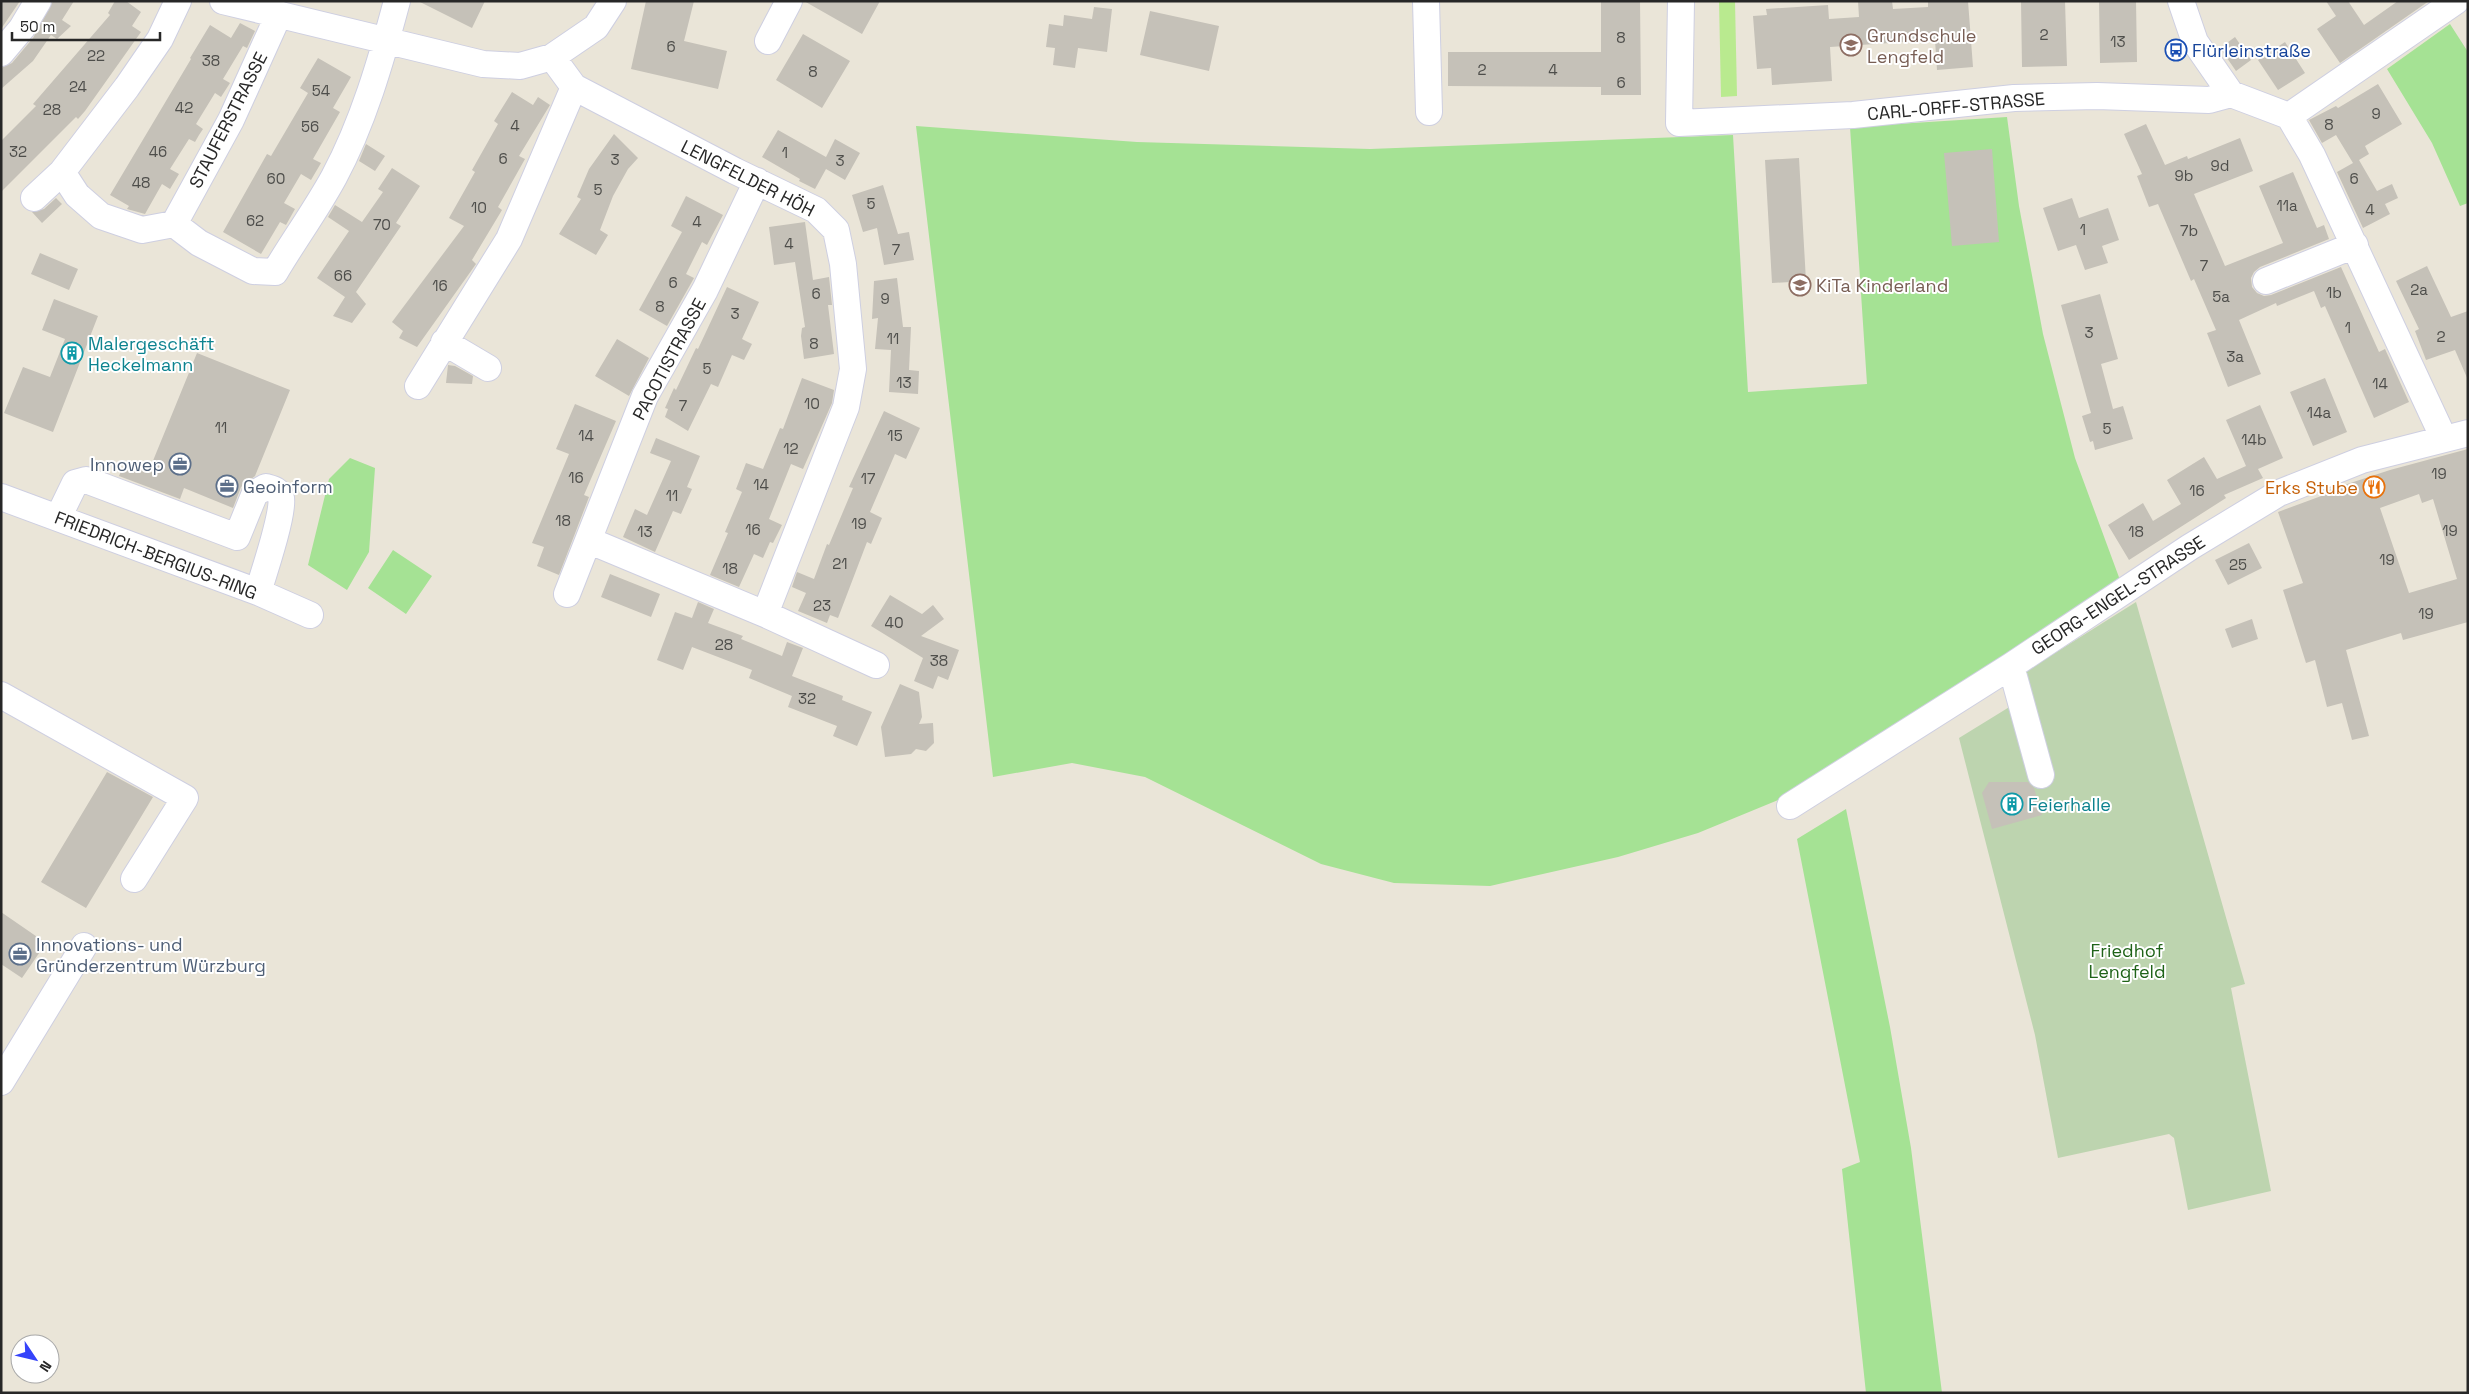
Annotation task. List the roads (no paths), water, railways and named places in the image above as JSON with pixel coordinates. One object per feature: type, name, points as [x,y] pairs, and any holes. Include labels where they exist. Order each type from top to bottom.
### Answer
[{"type":"street","points":[[1,53],[22,28],[38,1]]},
{"type":"street","points":[[34,198],[62,172],[127,87],[154,48],[178,1]]},
{"type":"street","points":[[223,1],[483,64],[520,66],[552,57],[596,27],[613,1]]},
{"type":"street","points":[[62,172],[77,195],[101,216],[142,230],[174,224],[199,243],[253,271],[275,272],[334,177],[359,121],[386,41],[397,1]]},
{"type":"street","points":[[768,41],[789,1]]},
{"type":"street","points":[[1426,1],[1430,112]]},
{"type":"street","name":"CARL-ORFF-STRASSE","points":[[1681,1],[1680,123],[1853,115],[2014,98],[2097,96],[2210,100],[2231,94]]},
{"type":"street","points":[[2181,1],[2195,42],[2231,94],[2289,116],[2312,155],[2355,245],[2456,436]]},
{"type":"street","points":[[2289,116],[2456,1]]},
{"type":"street","name":"STAUFERSTRASSE","points":[[174,224],[231,120],[279,14]]},
{"type":"street","name":"LENGFELDER HÖH","points":[[552,57],[574,87],[816,210],[836,230],[843,264],[853,369],[846,407],[765,614]]},
{"type":"street","points":[[418,386],[509,239],[574,87]]},
{"type":"street","name":"PACOTISTRASSE","points":[[568,594],[645,396],[705,290],[757,181]]},
{"type":"street","points":[[2266,281],[2355,245]]},
{"type":"street","points":[[444,342],[488,368]]},
{"type":"street","name":"GEORG-ENGEL-STRASSE","points":[[1790,806],[2011,666],[2190,547],[2279,494],[2362,460],[2456,436]]},
{"type":"street","points":[[58,518],[75,483],[86,480],[237,537],[255,492],[266,487],[276,490],[282,499],[280,514],[258,592]]},
{"type":"street","name":"FRIEDRICH-BERGIUS-RING","points":[[1,497],[258,592],[310,615]]},
{"type":"street","points":[[590,541],[765,614],[876,665]]},
{"type":"street","points":[[2011,666],[2041,775]]},
{"type":"street","points":[[1,695],[185,798],[134,879]]},
{"type":"street","points":[[1,1082],[84,946]]},
{"type":"place","name":"Grundschule Lengfeld","points":[[1851,45]]},
{"type":"place","name":"Flürleinstraße","points":[[2176,50]]},
{"type":"place","name":"KiTa Kinderland","points":[[1800,285]]},
{"type":"place","name":"Malergeschäft Heckelmann","points":[[72,353]]},
{"type":"place","name":"Innowep","points":[[180,464]]},
{"type":"place","name":"Geoinform","points":[[227,486]]},
{"type":"place","name":"Erks Stube","points":[[2374,487]]},
{"type":"place","name":"Feierhalle","points":[[2012,804]]},
{"type":"place","name":"Innovations- und Gründerzentrum Würzburg","points":[[20,954]]},
{"type":"park label","name":"Friedhof Lengfeld","points":[[2127,960]]}]
